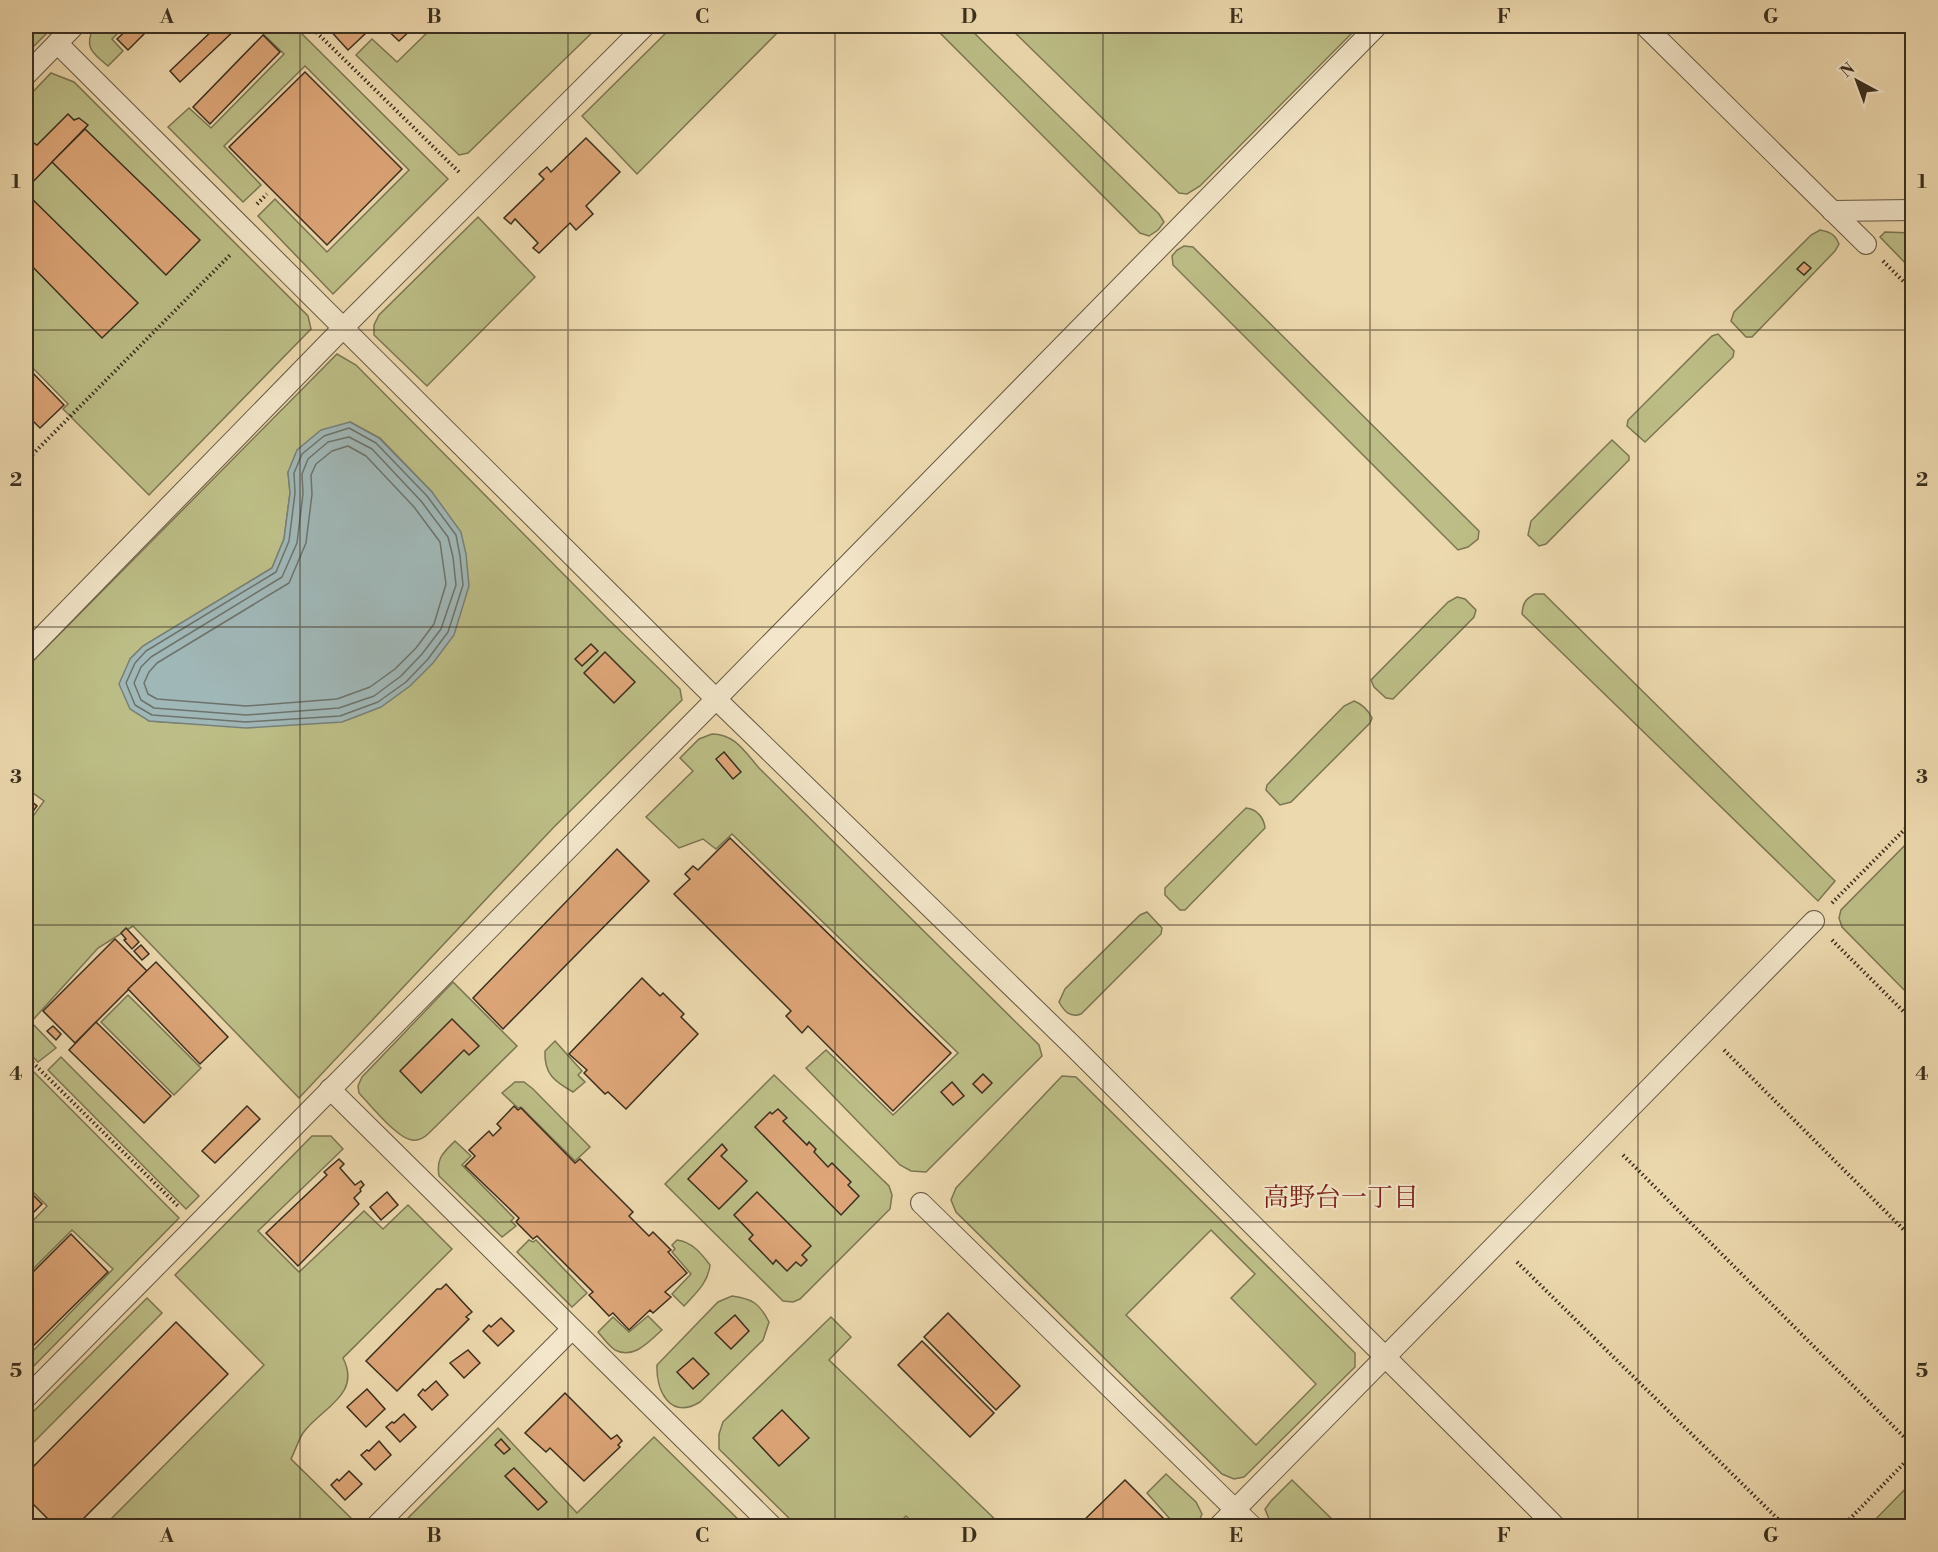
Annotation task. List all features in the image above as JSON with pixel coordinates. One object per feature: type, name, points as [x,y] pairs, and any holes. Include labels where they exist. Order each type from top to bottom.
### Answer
[{"type":"lane","points":[[26,75],[74,26]]},
{"type":"lane","points":[[26,653],[343,328],[645,26]]},
{"type":"lane","points":[[26,1398],[1377,26]]},
{"type":"lane","points":[[1645,26],[1866,244]]},
{"type":"lane","points":[[57,43],[716,699],[1074,1047],[1555,1527]]},
{"type":"lane","points":[[1832,211],[1912,210]]},
{"type":"lane","points":[[1219,1527],[1814,921]]},
{"type":"lane","points":[[330,1089],[772,1527]]},
{"type":"lane","points":[[921,1203],[1252,1527]]},
{"type":"lane","points":[[376,1527],[572,1329]]},
{"type":"path","points":[[310,26],[479,192]]},
{"type":"path","points":[[26,461],[250,235]]},
{"type":"path","points":[[1866,244],[1912,290]]},
{"type":"path","points":[[1912,822],[1814,921],[1912,1020]]},
{"type":"path","points":[[1705,1031],[1912,1238]]},
{"type":"path","points":[[26,1056],[196,1224]]},
{"type":"path","points":[[1603,1136],[1912,1445]]},
{"type":"path","points":[[1498,1243],[1785,1527]]},
{"type":"path","points":[[1843,1527],[1912,1455]]},
{"type":"green space","points":[[26,26],[54,26],[26,54]]},
{"type":"green space","points":[[94,26],[125,26],[112,39],[123,51],[108,66],[91,49],[90,39]]},
{"type":"green space","points":[[264,26],[294,26],[448,179],[333,294],[258,216],[275,199],[327,252],[409,170],[305,66],[224,146],[261,185],[243,202],[168,127],[189,108],[211,128],[284,54],[259,30]]},
{"type":"green space","points":[[434,26],[599,26],[468,153],[459,155],[356,55],[372,39],[397,62]]},
{"type":"green space","points":[[673,26],[784,26],[637,174],[582,116]]},
{"type":"green space","points":[[933,26],[967,26],[1159,214],[1164,222],[1158,230],[1149,236],[1140,233]]},
{"type":"green space","points":[[1008,26],[1359,26],[1200,186],[1187,194],[1179,193]]},
{"type":"green space","points":[[51,73],[74,82],[308,316],[311,329],[149,495],[63,409],[68,404],[26,361],[26,99]]},
{"type":"green space","points":[[478,217],[535,277],[427,386],[374,335],[374,325],[379,315]]},
{"type":"green space","points":[[1820,230],[1836,238],[1839,244],[1835,251],[1752,337],[1746,337],[1731,321],[1734,312],[1811,235]]},
{"type":"green space","points":[[1885,232],[1912,233],[1912,270],[1880,237]]},
{"type":"green space","points":[[1184,246],[1193,247],[1479,531],[1478,539],[1468,547],[1458,550],[1173,265],[1172,256]]},
{"type":"green space","points":[[1718,334],[1734,351],[1733,357],[1645,442],[1627,426],[1628,420],[1712,336]]},
{"type":"green space","points":[[337,354],[356,365],[680,689],[682,700],[553,828],[299,1098],[133,926],[98,948],[31,1022],[56,1048],[38,1062],[26,1050],[26,826],[44,801],[26,788],[26,668]],"holes":[[[350,422],[380,438],[432,492],[179,723],[149,721],[130,659],[143,646],[272,568],[284,539],[290,493],[288,472]]]},
{"type":"green space","points":[[1612,440],[1629,456],[1629,460],[1546,544],[1539,546],[1528,535],[1531,521]]},
{"type":"green space","points":[[1535,594],[1544,594],[1835,881],[1818,901],[1522,614],[1525,602]]},
{"type":"green space","points":[[1457,597],[1465,599],[1476,610],[1474,617],[1393,699],[1386,698],[1374,687],[1371,680],[1448,602]]},
{"type":"green space","points":[[1354,701],[1369,712],[1372,718],[1370,723],[1291,802],[1280,805],[1266,790],[1267,785],[1344,706]]},
{"type":"green space","points":[[712,734],[727,737],[739,745],[759,768],[1039,1045],[1042,1056],[926,1172],[911,1171],[900,1165],[806,1068],[826,1050],[893,1115],[958,1053],[732,834],[716,849],[703,839],[679,848],[646,817],[693,771],[680,758],[699,739]]},
{"type":"green space","points":[[1246,808],[1259,815],[1265,828],[1185,910],[1180,910],[1165,895],[1165,888]]},
{"type":"green space","points":[[1912,838],[1912,998],[1842,927],[1839,918],[1841,910]]},
{"type":"green space","points":[[1147,912],[1162,928],[1161,934],[1081,1014],[1068,1013],[1059,1002],[1065,989],[1140,915]]},
{"type":"green space","points":[[453,982],[517,1046],[427,1135],[419,1140],[412,1140],[399,1134],[384,1120],[359,1093],[358,1086],[362,1077]]},
{"type":"green space","points":[[128,995],[201,1068],[174,1095],[101,1022]]},
{"type":"green space","points":[[555,1041],[582,1071],[578,1075],[585,1082],[573,1092],[560,1084],[546,1066],[545,1051]]},
{"type":"green space","points":[[61,1057],[199,1196],[186,1209],[48,1070]]},
{"type":"green space","points":[[26,1064],[179,1218],[26,1374],[26,1358],[113,1269],[72,1230],[26,1276],[26,1228],[47,1206],[26,1185]]},
{"type":"green space","points":[[774,1075],[889,1186],[892,1195],[890,1209],[800,1299],[793,1302],[783,1301],[665,1184]]},
{"type":"green space","points":[[1062,1076],[1076,1077],[1355,1353],[1355,1367],[1244,1477],[1234,1479],[1222,1474],[956,1212],[951,1200],[956,1188]],"holes":[[[1211,1230],[1255,1274],[1231,1298],[1316,1384],[1256,1445],[1126,1315]]]},
{"type":"green space","points":[[515,1082],[524,1082],[533,1089],[590,1147],[575,1161],[521,1107],[518,1108],[502,1093]]},
{"type":"green space","points":[[312,1136],[331,1136],[343,1149],[258,1231],[299,1272],[364,1211],[383,1229],[408,1205],[452,1249],[343,1358],[347,1371],[347,1382],[343,1391],[337,1400],[303,1433],[291,1459],[355,1522],[351,1526],[104,1526],[264,1365],[175,1275]]},
{"type":"green space","points":[[455,1141],[471,1156],[462,1165],[514,1218],[511,1221],[516,1226],[502,1237],[439,1176],[441,1156]]},
{"type":"green space","points":[[529,1240],[533,1242],[536,1240],[587,1293],[572,1307],[517,1252]]},
{"type":"green space","points":[[677,1240],[700,1252],[710,1265],[704,1282],[684,1306],[672,1294],[691,1274],[672,1252],[675,1249],[672,1245]]},
{"type":"green space","points":[[732,1296],[755,1303],[762,1310],[769,1322],[763,1340],[700,1402],[689,1407],[673,1405],[662,1393],[657,1365],[718,1302]]},
{"type":"green space","points":[[147,1298],[162,1313],[26,1450],[26,1419]]},
{"type":"green space","points":[[648,1316],[662,1330],[641,1348],[629,1353],[615,1350],[598,1332],[613,1317],[629,1332]]},
{"type":"green space","points":[[831,1317],[851,1337],[829,1360],[1002,1526],[917,1526],[906,1516],[896,1526],[797,1526],[719,1449],[719,1434],[723,1422]]},
{"type":"green space","points":[[498,1428],[577,1513],[654,1437],[745,1526],[400,1526]]},
{"type":"green space","points":[[1166,1474],[1196,1502],[1202,1514],[1197,1526],[1163,1526],[1170,1519],[1147,1493]]},
{"type":"green space","points":[[1292,1480],[1339,1526],[1276,1526],[1269,1519],[1265,1509]]},
{"type":"green space","points":[[1912,1482],[1912,1526],[1869,1526]]},
{"type":"water","points":[[350,422],[379,438],[432,492],[461,532],[469,586],[454,635],[433,663],[410,686],[381,707],[342,722],[246,728],[149,721],[130,709],[119,684],[130,659],[143,646],[272,568],[284,539],[290,493],[288,472],[297,450],[321,430]]},
{"type":"building","points":[[131,26],[152,26],[128,50],[117,39]]},
{"type":"building","points":[[217,26],[239,26],[180,82],[170,71]]},
{"type":"building","points":[[326,26],[358,26],[366,33],[348,50]]},
{"type":"building","points":[[383,26],[415,26],[399,41]]},
{"type":"building","points":[[263,35],[280,52],[210,124],[193,107]]},
{"type":"building","points":[[305,72],[402,169],[327,245],[229,147]]},
{"type":"building","points":[[68,114],[74,120],[79,118],[88,125],[26,189],[26,140],[37,145]]},
{"type":"building","points":[[85,129],[200,240],[166,275],[52,162]]},
{"type":"building","points":[[586,138],[620,172],[586,206],[593,214],[576,230],[570,223],[539,253],[533,248],[538,243],[515,219],[511,224],[504,218],[544,179],[539,174],[547,167],[551,172]]},
{"type":"building","points":[[26,193],[138,303],[102,338],[26,260]]},
{"type":"building","points":[[1804,262],[1811,268],[1804,275],[1797,269]]},
{"type":"building","points":[[26,366],[64,405],[40,428],[26,414]]},
{"type":"building","points":[[591,644],[598,651],[582,666],[575,659]]},
{"type":"building","points":[[605,652],[635,682],[614,703],[584,673]]},
{"type":"building","points":[[724,752],[741,772],[733,779],[716,759]]},
{"type":"building","points":[[26,797],[37,806],[26,821]]},
{"type":"building","points":[[730,838],[951,1053],[893,1111],[808,1026],[802,1033],[786,1016],[791,1011],[674,894],[690,879],[685,874],[693,866],[698,870]]},
{"type":"building","points":[[617,849],[649,881],[503,1029],[473,998]]},
{"type":"building","points":[[126,928],[139,942],[132,949],[121,933]]},
{"type":"building","points":[[115,939],[147,971],[75,1043],[43,1011]]},
{"type":"building","points":[[141,945],[149,954],[142,960],[134,951]]},
{"type":"building","points":[[156,962],[228,1037],[200,1064],[128,989]]},
{"type":"building","points":[[642,978],[660,996],[663,993],[684,1014],[681,1017],[698,1034],[626,1109],[608,1092],[605,1094],[584,1073],[587,1070],[569,1054]]},
{"type":"building","points":[[452,1019],[479,1046],[469,1055],[464,1050],[421,1093],[400,1071]]},
{"type":"building","points":[[96,1022],[171,1096],[144,1123],[69,1050]]},
{"type":"building","points":[[53,1026],[61,1034],[56,1040],[47,1031]]},
{"type":"building","points":[[983,1074],[992,1083],[982,1093],[973,1084]]},
{"type":"building","points":[[952,1082],[964,1096],[953,1105],[941,1092]]},
{"type":"building","points":[[247,1106],[260,1119],[215,1163],[202,1151]]},
{"type":"building","points":[[514,1106],[518,1110],[521,1108],[575,1163],[580,1159],[633,1212],[629,1216],[649,1236],[653,1232],[671,1250],[668,1252],[687,1273],[665,1292],[671,1297],[653,1313],[650,1310],[629,1330],[613,1313],[609,1316],[589,1295],[593,1292],[537,1236],[533,1239],[516,1222],[519,1218],[465,1166],[475,1156],[469,1150],[489,1131],[493,1136],[501,1128],[497,1124]]},
{"type":"building","points":[[778,1109],[787,1118],[783,1121],[807,1145],[809,1142],[816,1149],[814,1152],[828,1167],[832,1163],[851,1182],[848,1185],[859,1196],[841,1215],[755,1127],[770,1112],[772,1114]]},
{"type":"building","points":[[722,1144],[727,1150],[721,1156],[747,1181],[719,1209],[688,1179]]},
{"type":"building","points":[[339,1159],[344,1164],[340,1168],[355,1185],[361,1181],[364,1185],[354,1198],[359,1204],[298,1266],[266,1233],[327,1175],[324,1172]]},
{"type":"building","points":[[26,1188],[42,1204],[26,1220]]},
{"type":"building","points":[[387,1192],[398,1205],[381,1220],[370,1207]]},
{"type":"building","points":[[757,1192],[811,1246],[802,1255],[807,1260],[801,1266],[796,1262],[787,1271],[776,1260],[773,1264],[749,1239],[753,1235],[734,1215]]},
{"type":"building","points":[[71,1234],[108,1272],[26,1353],[26,1279]]},
{"type":"building","points":[[446,1284],[472,1312],[466,1317],[469,1319],[397,1391],[366,1361],[437,1289],[441,1289]]},
{"type":"building","points":[[948,1313],[1020,1386],[996,1410],[924,1337]]},
{"type":"building","points":[[735,1315],[749,1331],[731,1349],[715,1333]]},
{"type":"building","points":[[501,1318],[514,1331],[498,1346],[483,1331]]},
{"type":"building","points":[[176,1322],[228,1374],[76,1526],[55,1526],[26,1497],[26,1474]]},
{"type":"building","points":[[922,1341],[994,1413],[970,1437],[898,1365]]},
{"type":"building","points":[[468,1350],[480,1363],[464,1378],[450,1363]]},
{"type":"building","points":[[693,1358],[709,1374],[693,1389],[677,1372]]},
{"type":"building","points":[[436,1381],[448,1395],[432,1410],[418,1395]]},
{"type":"building","points":[[367,1389],[385,1409],[366,1427],[347,1407]]},
{"type":"building","points":[[565,1393],[611,1439],[617,1435],[622,1441],[618,1445],[620,1447],[584,1481],[550,1448],[546,1452],[525,1433]]},
{"type":"building","points":[[782,1410],[809,1438],[779,1466],[753,1438]]},
{"type":"building","points":[[404,1414],[416,1427],[400,1442],[386,1427]]},
{"type":"building","points":[[501,1439],[510,1449],[504,1454],[495,1445]]},
{"type":"building","points":[[379,1441],[391,1455],[375,1470],[361,1455]]},
{"type":"building","points":[[514,1468],[547,1502],[538,1510],[505,1476]]},
{"type":"building","points":[[349,1471],[362,1484],[345,1500],[331,1485]]},
{"type":"building","points":[[1125,1480],[1163,1518],[1154,1526],[1078,1526]]},
{"type":"district","name":"高野台一丁目","points":[[1341,1197]]}]
